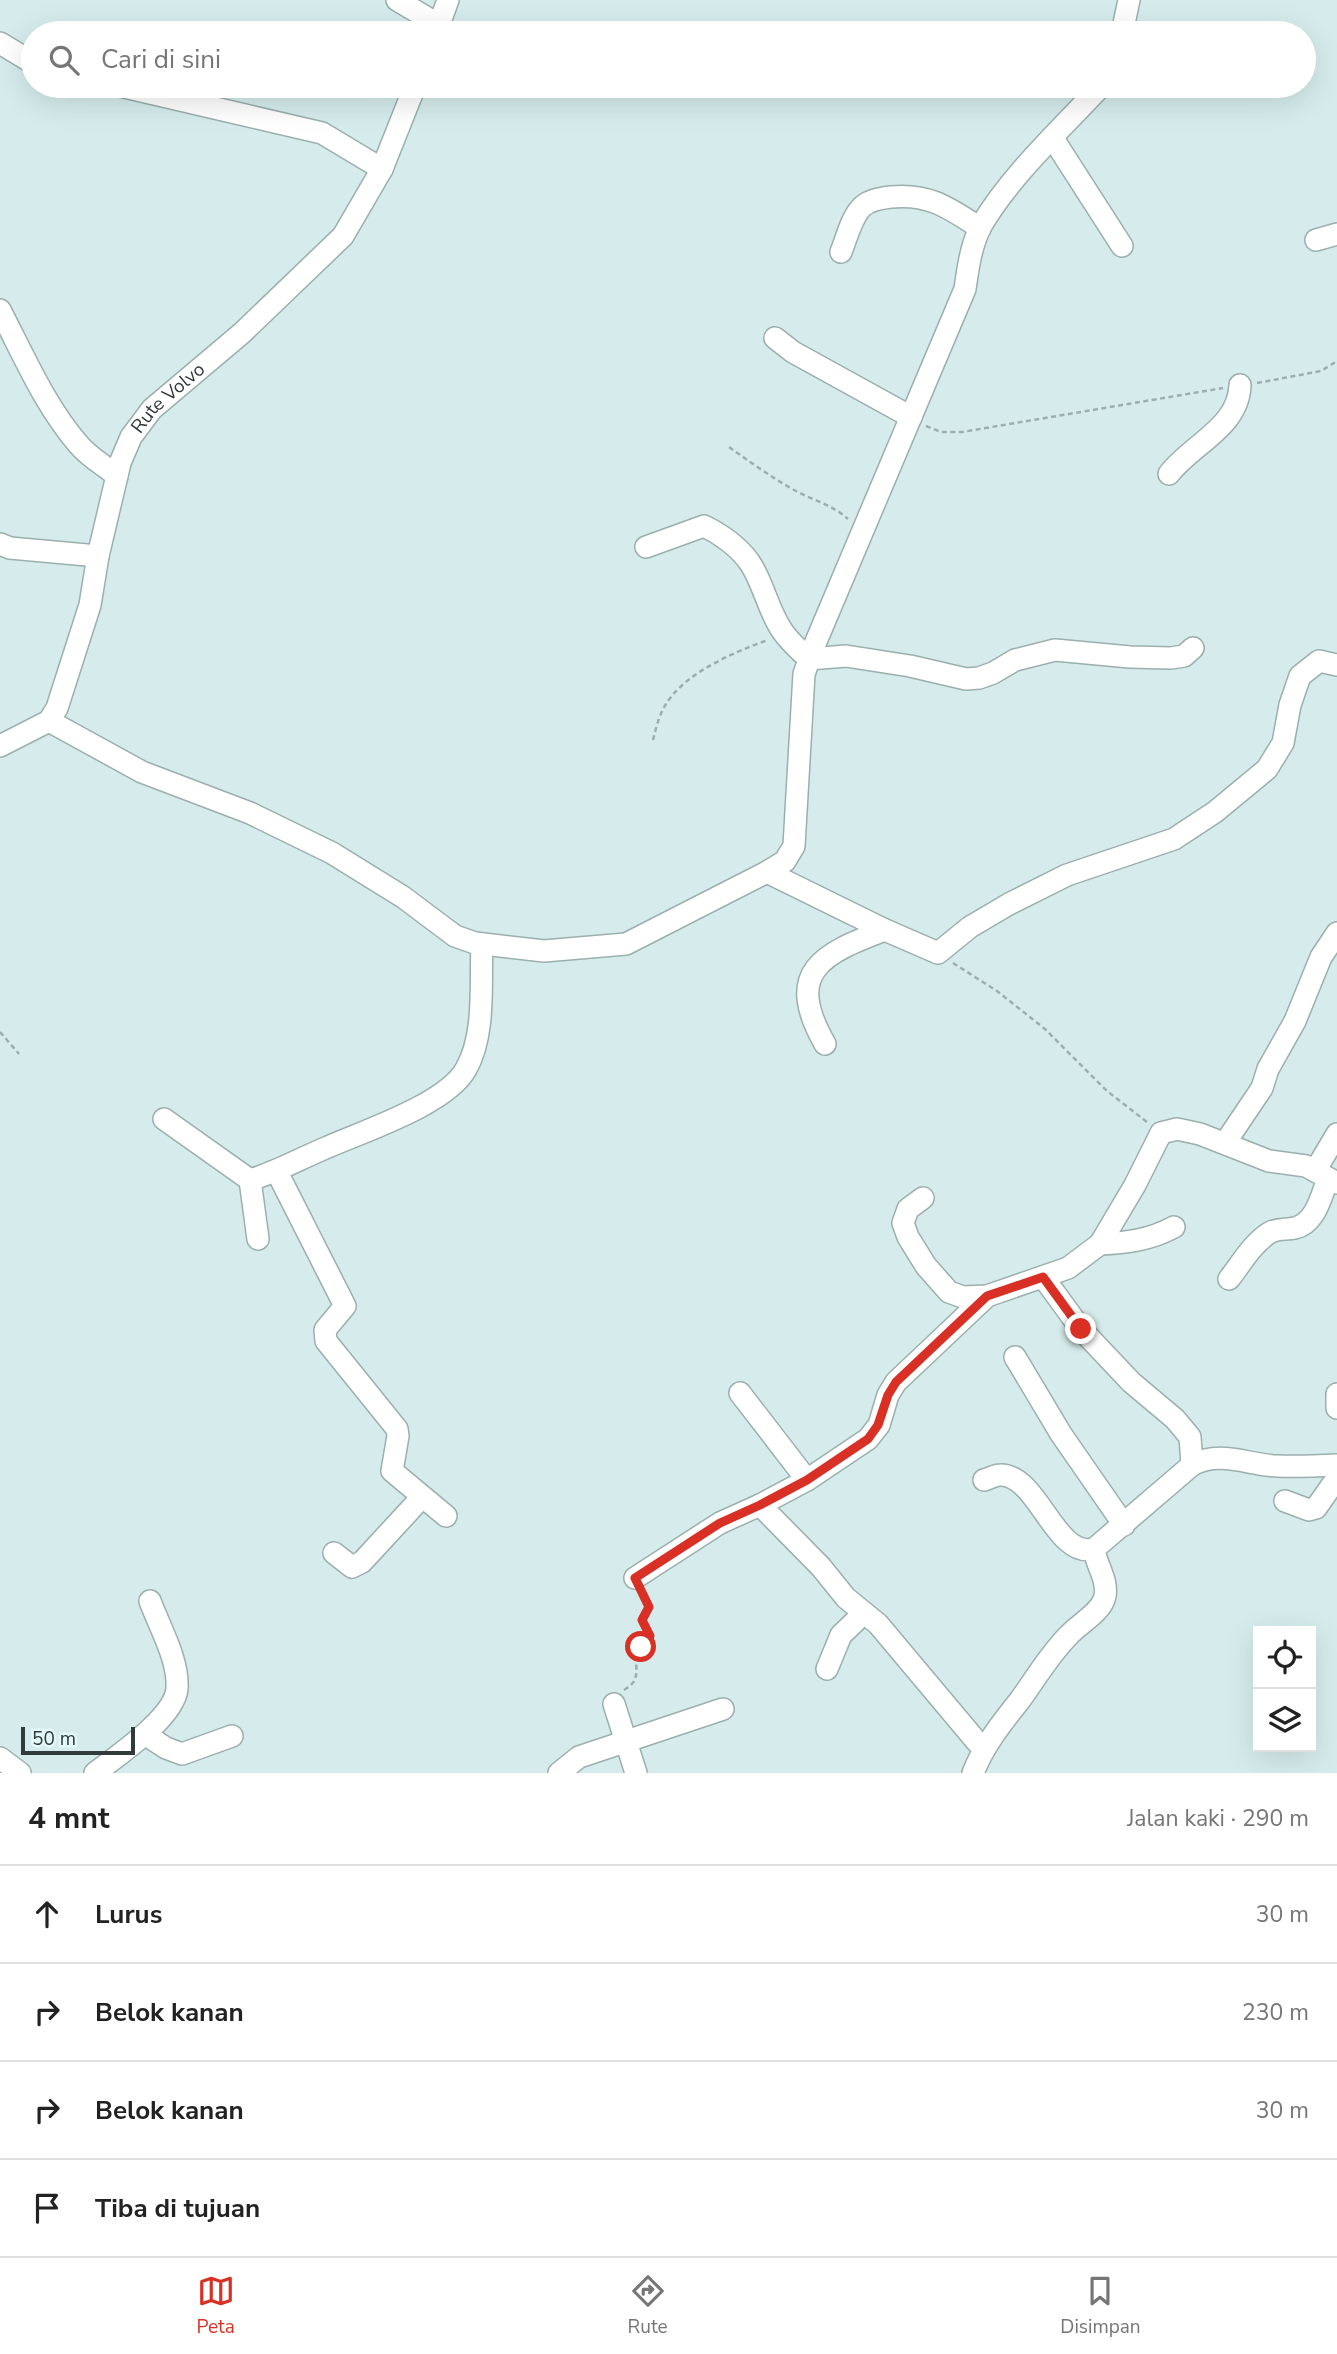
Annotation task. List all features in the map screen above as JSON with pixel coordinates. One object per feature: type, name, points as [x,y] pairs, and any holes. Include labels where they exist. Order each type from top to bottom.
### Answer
[{"type":"street","points":[[397,0],[427,21]]},
{"type":"street","points":[[441,21],[449,0]]},
{"type":"street","points":[[1125,21],[1129,0]]},
{"type":"street","points":[[0,43],[21,56]]},
{"type":"street","points":[[171,98],[321,133],[382,169]]},
{"type":"street","name":"Rute Volvo","points":[[49,721],[57,708],[90,604],[117,476],[131,437],[152,409],[242,332],[343,236],[382,169],[410,98]]},
{"type":"street","points":[[0,746],[49,721],[142,772],[250,813],[332,853],[403,897],[455,936],[482,944],[544,951],[626,944],[767,872],[785,861],[794,846],[804,674],[861,531],[965,289],[970,257],[980,228],[997,203],[1052,137],[1089,98]]},
{"type":"street","points":[[1052,137],[1122,246]]},
{"type":"street","points":[[841,252],[854,217],[863,205],[880,198],[911,195],[942,203],[980,228]]},
{"type":"street","points":[[1316,240],[1337,234]]},
{"type":"street","points":[[0,310],[44,394],[72,436],[80,446],[117,476]]},
{"type":"street","points":[[775,338],[793,352],[911,417]]},
{"type":"street","points":[[1169,474],[1180,459],[1214,435],[1240,400],[1240,385]]},
{"type":"street","points":[[646,547],[704,526],[714,531],[736,548],[750,564],[769,607],[789,639],[809,659],[846,656],[910,666],[966,679],[979,678],[1015,660],[1055,650],[1171,658],[1184,656],[1193,648]]},
{"type":"street","points":[[0,544],[10,548],[98,556]]},
{"type":"street","points":[[767,872],[938,953],[971,927],[1009,904],[1067,875],[1174,839],[1215,812],[1267,769],[1283,743],[1290,705],[1300,676],[1319,662],[1337,665]]},
{"type":"street","points":[[825,1044],[813,1023],[808,1006],[808,983],[814,970],[828,956],[885,930]]},
{"type":"street","points":[[1225,1143],[1262,1088],[1268,1069],[1294,1021],[1321,957],[1337,933]]},
{"type":"street","points":[[250,1180],[277,1172],[406,1113],[444,1091],[465,1072],[474,1052],[479,1018],[482,944]]},
{"type":"street","points":[[163,1119],[250,1180],[258,1239]]},
{"type":"street","points":[[923,1198],[908,1209],[903,1223],[908,1237],[926,1266],[949,1292],[963,1297],[987,1296],[1068,1268],[1100,1244],[1135,1185],[1161,1133],[1177,1129],[1200,1133],[1269,1161],[1306,1166],[1326,1178]]},
{"type":"street","points":[[1229,1279],[1266,1235],[1275,1230],[1300,1227],[1316,1210],[1337,1134]]},
{"type":"street","points":[[277,1172],[345,1306],[326,1330],[326,1341],[397,1429],[392,1471],[446,1516]]},
{"type":"street","points":[[1100,1244],[1127,1243],[1157,1236],[1174,1227]]},
{"type":"street","points":[[1043,1277],[1081,1329],[1131,1382],[1175,1419],[1190,1437],[1192,1465]]},
{"type":"street","points":[[635,1578],[720,1523],[807,1480],[868,1439],[878,1425],[888,1395],[896,1382],[987,1296]]},
{"type":"street","points":[[1015,1357],[1061,1434],[1124,1525]]},
{"type":"street","points":[[740,1392],[807,1480]]},
{"type":"street","points":[[1337,1394],[1337,1408]]},
{"type":"street","points":[[984,1480],[1000,1475],[1014,1479],[1031,1495],[1066,1540],[1079,1549],[1094,1549],[1199,1461],[1226,1457],[1275,1466],[1337,1465]]},
{"type":"street","points":[[1285,1501],[1309,1510],[1317,1508],[1337,1478]]},
{"type":"street","points":[[334,1553],[352,1567],[362,1562],[422,1497]]},
{"type":"street","points":[[760,1505],[821,1567],[846,1598],[878,1624],[977,1742],[985,1746]]},
{"type":"street","points":[[973,1773],[985,1746],[1041,1669],[1069,1635],[1105,1600],[1106,1585],[1094,1549]]},
{"type":"street","points":[[95,1773],[146,1735],[177,1691],[173,1661],[150,1601]]},
{"type":"street","points":[[827,1669],[841,1635],[864,1613]]},
{"type":"street","points":[[614,1704],[636,1772]]},
{"type":"street","points":[[559,1773],[579,1757],[723,1709]]},
{"type":"street","points":[[146,1735],[166,1748],[182,1754],[232,1736]]},
{"type":"street","points":[[0,1758],[20,1773]]},
{"type":"path","points":[[911,417],[941,432],[962,432],[1321,371],[1337,360]]},
{"type":"path","points":[[729,447],[778,481],[838,510],[861,531]]},
{"type":"path","points":[[653,740],[667,701],[704,669],[756,644],[789,639]]},
{"type":"path","points":[[938,953],[997,990],[1045,1029],[1107,1091],[1161,1133]]},
{"type":"path","points":[[0,1032],[19,1054]]},
{"type":"path","points":[[614,1704],[618,1695],[636,1679],[638,1654],[650,1636],[642,1620],[649,1607],[635,1578]]},
{"type":"route","points":[[641,1647],[650,1636],[642,1620],[649,1607],[635,1578],[720,1523],[807,1480],[868,1439],[878,1425],[888,1395],[896,1382],[987,1296],[1043,1277],[1081,1329]]}]
